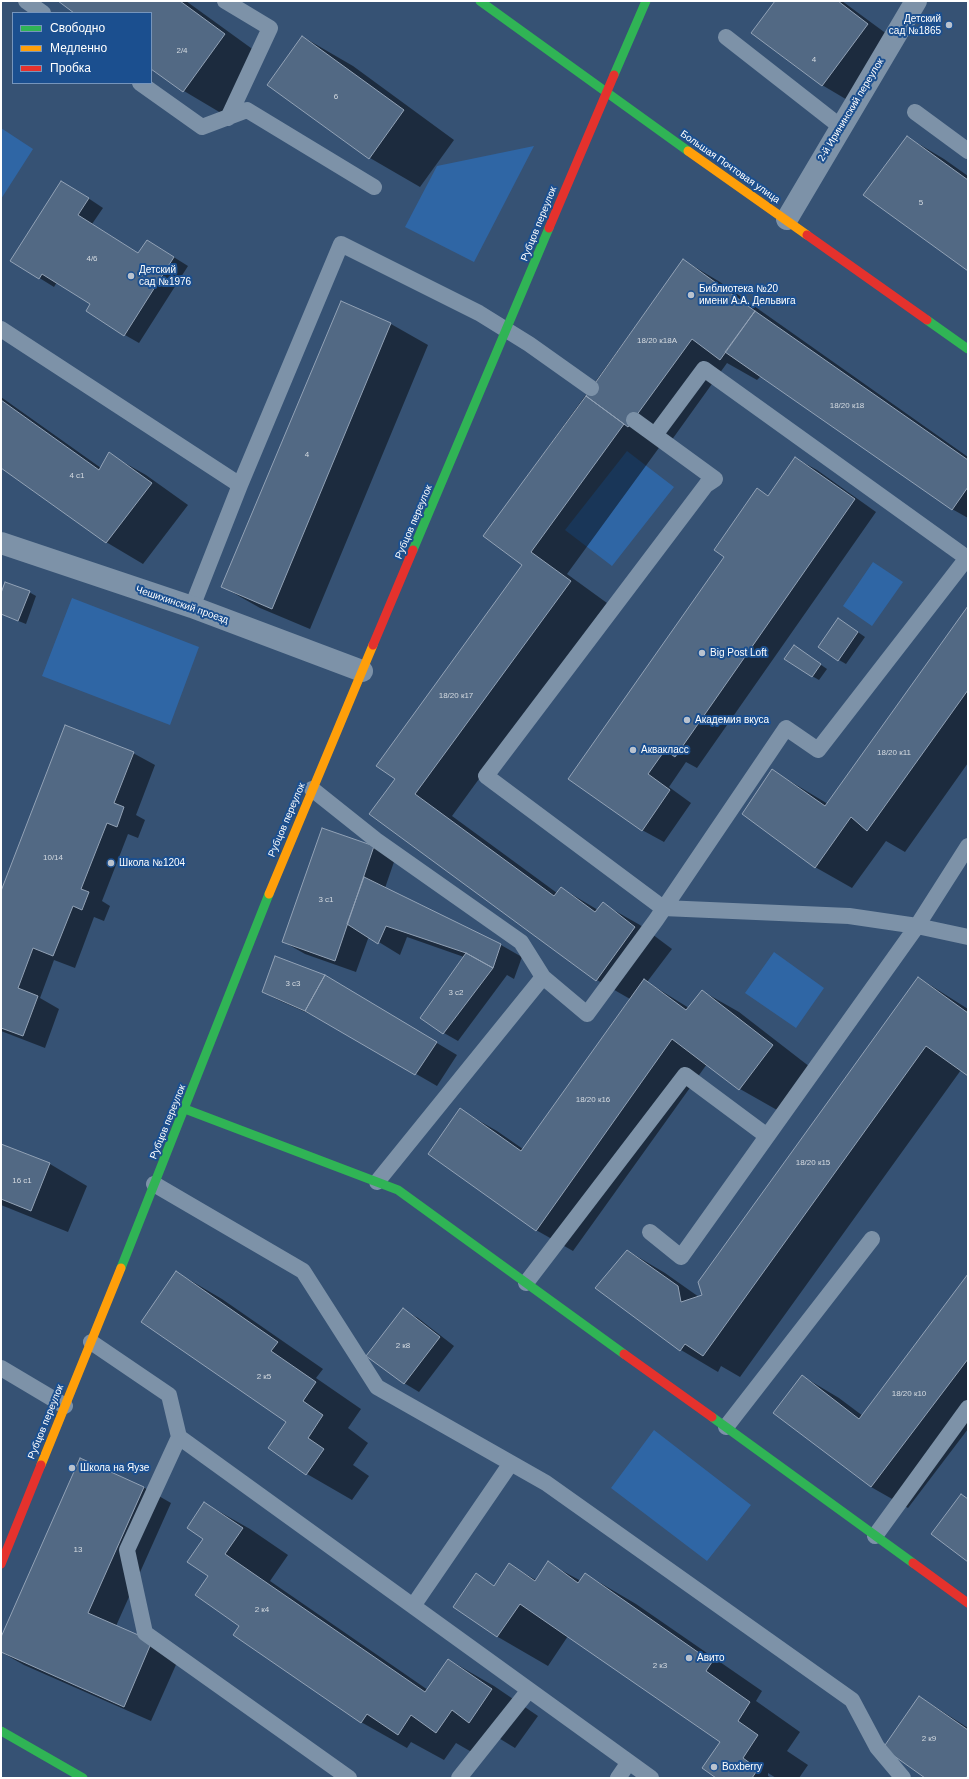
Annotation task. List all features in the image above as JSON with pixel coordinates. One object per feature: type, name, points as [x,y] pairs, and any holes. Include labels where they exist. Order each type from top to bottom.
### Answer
[{"type":"street","name":"Большая Почтовая улица","points":[[480,1],[569,66],[606,90],[647,122],[787,219],[968,349]]},
{"type":"street","name":"Рубцов переулок","points":[[1,1564],[185,1109],[284,855],[507,330],[606,90],[646,1]]},
{"type":"street","name":"2-й Ирининский переулок","points":[[787,219],[916,1]]},
{"type":"street","name":"Чешихинский проезд","points":[[1,543],[192,607],[362,670]]},
{"type":"street","points":[[185,1109],[398,1190],[968,1603]]},
{"type":"street","points":[[1,1731],[83,1778]]},
{"type":"lane","points":[[26,1],[42,12]]},
{"type":"lane","points":[[225,1],[270,28],[228,118]]},
{"type":"lane","points":[[726,37],[841,127]]},
{"type":"lane","points":[[141,84],[202,127],[247,110],[374,187]]},
{"type":"lane","points":[[915,112],[968,150]]},
{"type":"lane","points":[[192,607],[240,485],[341,244],[480,313],[591,388]]},
{"type":"lane","points":[[1,329],[240,485]]},
{"type":"lane","points":[[312,789],[376,840],[521,942],[543,977],[588,1014],[664,908],[786,728],[818,750],[967,557],[704,369],[654,435]]},
{"type":"lane","points":[[634,420],[715,479],[706,485],[486,776],[664,908],[849,916],[917,926],[968,937]]},
{"type":"lane","points":[[650,1232],[681,1257],[917,926],[968,846]]},
{"type":"lane","points":[[377,1182],[543,977]]},
{"type":"lane","points":[[526,1283],[685,1075],[767,1136]]},
{"type":"lane","points":[[154,1184],[303,1271],[377,1387],[546,1483],[852,1700],[877,1747],[903,1778]]},
{"type":"lane","points":[[726,1427],[872,1239]]},
{"type":"lane","points":[[91,1342],[169,1396],[180,1437],[651,1778]]},
{"type":"lane","points":[[2,1372],[65,1406]]},
{"type":"lane","points":[[874,1536],[968,1408]]},
{"type":"lane","points":[[180,1437],[127,1550],[145,1633],[349,1778]]},
{"type":"lane","points":[[414,1606],[511,1463]]},
{"type":"lane","points":[[459,1778],[529,1690]]},
{"type":"lane","points":[[618,1778],[629,1762]]},
{"type":"shaded area","points":[[1,128],[33,149],[1,199]]},
{"type":"shaded area","points":[[534,146],[474,262],[405,227],[437,166]]},
{"type":"shaded area","points":[[627,451],[674,487],[612,566],[565,530]]},
{"type":"shaded area","points":[[873,562],[903,582],[872,626],[843,606]]},
{"type":"shaded area","points":[[72,598],[199,647],[170,725],[42,676]]},
{"type":"shaded area","points":[[774,952],[824,988],[796,1028],[745,993]]},
{"type":"shaded area","points":[[654,1430],[751,1505],[707,1561],[611,1488]]},
{"type":"building","points":[[58,1],[180,1],[225,34],[183,92],[152,70],[152,12],[73,12]]},
{"type":"building","points":[[775,1],[838,1],[868,24],[822,86],[751,33]]},
{"type":"building","points":[[302,36],[404,110],[369,159],[267,85]]},
{"type":"building","points":[[907,136],[968,180],[968,271],[863,195]]},
{"type":"building","points":[[61,181],[89,198],[78,215],[138,253],[147,240],[174,257],[124,336],[86,311],[90,304],[42,274],[39,279],[10,261]]},
{"type":"building","points":[[683,259],[755,311],[720,360],[692,339],[628,427],[586,396]]},
{"type":"building","points":[[341,301],[391,323],[272,609],[221,587]]},
{"type":"building","points":[[755,311],[968,460],[968,487],[952,510],[725,352]]},
{"type":"building","points":[[586,396],[624,424],[531,552],[571,581],[415,794],[554,896],[561,887],[595,912],[603,902],[635,927],[596,981],[369,814],[395,779],[376,766],[522,565],[483,536]]},
{"type":"building","points":[[1,400],[99,470],[109,452],[152,483],[106,543],[1,468]]},
{"type":"building","name":"Big Post Loft","points":[[795,457],[855,499],[675,757],[665,750],[648,774],[670,790],[642,831],[568,779],[724,557],[714,550],[757,488],[768,496]]},
{"type":"building","points":[[5,582],[30,591],[18,621],[1,614],[1,593]]},
{"type":"building","points":[[968,606],[968,690],[867,831],[851,817],[815,868],[742,814],[772,769],[825,806]]},
{"type":"building","points":[[838,618],[858,632],[838,661],[818,647]]},
{"type":"building","points":[[794,645],[821,664],[812,677],[784,659]]},
{"type":"building","points":[[65,725],[134,752],[114,803],[124,807],[117,827],[107,823],[81,889],[89,892],[82,910],[73,906],[53,956],[33,948],[18,988],[38,996],[23,1036],[1,1028],[1,891]]},
{"type":"building","points":[[322,828],[374,846],[335,961],[282,942]]},
{"type":"building","points":[[364,877],[501,944],[493,968],[466,953],[386,926],[378,944],[347,924]]},
{"type":"building","points":[[466,953],[493,968],[443,1034],[420,1018]]},
{"type":"building","points":[[275,956],[325,975],[305,1011],[262,992]]},
{"type":"building","points":[[325,975],[437,1042],[415,1075],[305,1011]]},
{"type":"building","points":[[918,977],[968,1013],[968,1076],[926,1046],[703,1356],[685,1344],[680,1351],[595,1288],[627,1250],[678,1286],[681,1302],[702,1295],[698,1282]]},
{"type":"building","points":[[644,979],[686,1010],[702,990],[773,1045],[739,1090],[672,1039],[536,1231],[428,1154],[460,1108],[521,1151]]},
{"type":"building","points":[[1,1144],[50,1163],[31,1211],[1,1199]]},
{"type":"building","points":[[176,1271],[278,1342],[271,1351],[316,1382],[303,1401],[323,1415],[308,1438],[324,1449],[306,1475],[268,1448],[286,1422],[141,1322]]},
{"type":"building","points":[[968,1274],[968,1359],[871,1487],[773,1413],[802,1375],[859,1419]]},
{"type":"building","points":[[403,1308],[440,1337],[404,1384],[366,1356]]},
{"type":"building","points":[[80,1458],[144,1487],[88,1613],[152,1641],[124,1707],[1,1652],[1,1637]]},
{"type":"building","points":[[961,1494],[968,1499],[968,1562],[931,1534]]},
{"type":"building","points":[[204,1502],[243,1528],[225,1554],[425,1692],[448,1659],[492,1689],[469,1723],[452,1710],[436,1733],[411,1715],[398,1735],[367,1714],[361,1723],[233,1635],[239,1626],[195,1595],[208,1576],[187,1562],[203,1539],[187,1528]]},
{"type":"building","points":[[548,1561],[578,1583],[585,1573],[712,1662],[706,1671],[750,1702],[738,1721],[758,1735],[743,1758],[758,1769],[752,1778],[716,1778],[702,1768],[720,1742],[520,1604],[497,1637],[453,1607],[476,1573],[494,1586],[509,1563],[535,1581]]},
{"type":"building","points":[[919,1696],[968,1730],[968,1775],[966,1778],[925,1778],[883,1748]]},
{"type":"traffic: fast","points":[[480,1],[688,151]]},
{"type":"traffic: fast","points":[[614,75],[646,1]]},
{"type":"traffic: fast","points":[[413,550],[549,228]]},
{"type":"traffic: fast","points":[[927,320],[968,349]]},
{"type":"traffic: fast","points":[[121,1268],[269,894]]},
{"type":"traffic: fast","points":[[185,1109],[398,1190],[624,1354]]},
{"type":"traffic: fast","points":[[712,1417],[913,1563]]},
{"type":"traffic: fast","points":[[1,1731],[83,1778]]},
{"type":"traffic: slow","points":[[688,151],[807,235]]},
{"type":"traffic: slow","points":[[269,894],[373,645]]},
{"type":"traffic: slow","points":[[41,1465],[121,1268]]},
{"type":"traffic: jam","points":[[549,228],[614,75]]},
{"type":"traffic: jam","points":[[807,235],[927,320]]},
{"type":"traffic: jam","points":[[373,645],[413,550]]},
{"type":"traffic: jam","points":[[624,1354],[712,1417]]},
{"type":"traffic: jam","points":[[1,1564],[41,1465]]},
{"type":"traffic: jam","points":[[913,1563],[968,1603]]},
{"type":"place","name":"Детский сад №1865","points":[[949,25]]},
{"type":"place","name":"Детский сад №1976","points":[[131,276]]},
{"type":"place","name":"Библиотека №20 имени А.А. Дельвига","points":[[691,295]]},
{"type":"place","name":"Big Post Loft","points":[[702,653]]},
{"type":"place","name":"Академия вкуса","points":[[687,720]]},
{"type":"place","name":"Аквакласс","points":[[633,750]]},
{"type":"place","name":"Школа №1204","points":[[111,863]]},
{"type":"place","name":"Школа на Яузе","points":[[72,1468]]},
{"type":"place","name":"Авито","points":[[689,1658]]},
{"type":"place","name":"Boxberry","points":[[714,1767]]}]
